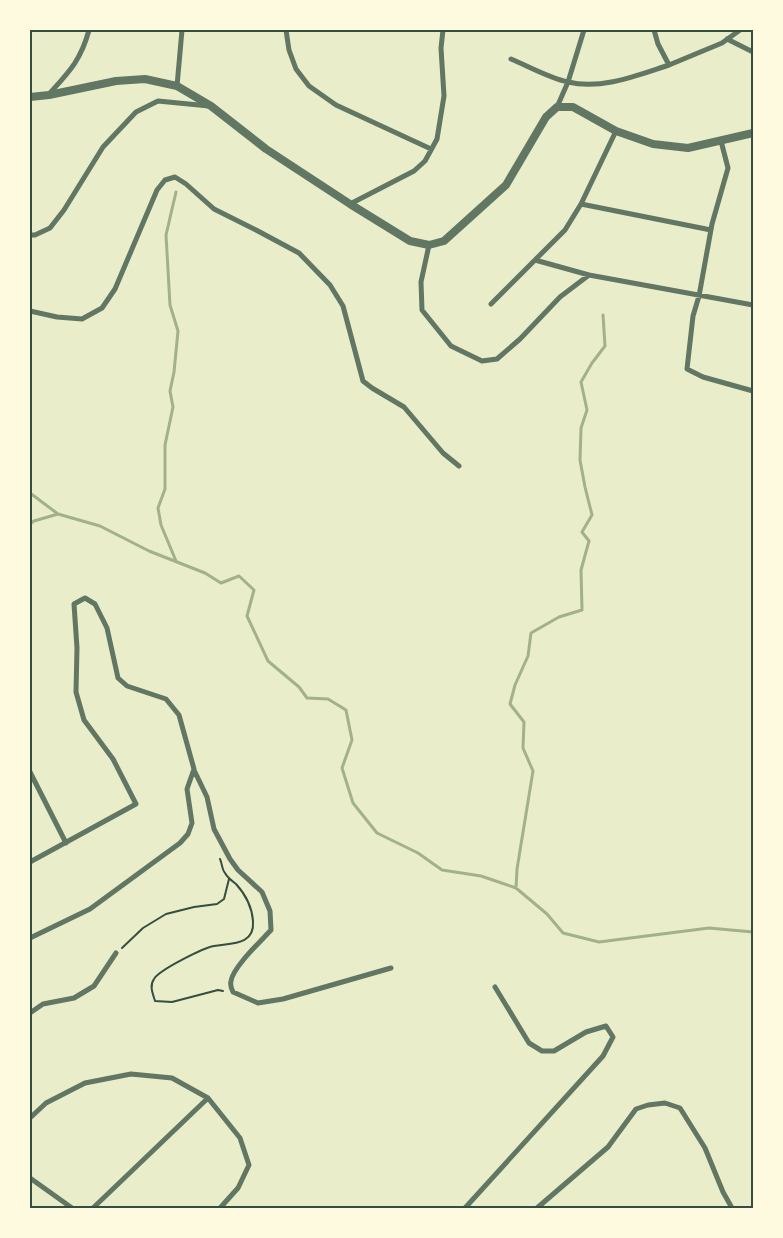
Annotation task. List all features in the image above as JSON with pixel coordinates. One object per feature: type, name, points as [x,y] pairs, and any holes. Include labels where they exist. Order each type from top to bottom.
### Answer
[{"type":"street","points":[[48,95],[73,68],[84,47],[89,30]]},
{"type":"street","points":[[177,86],[182,30]]},
{"type":"street","points":[[286,30],[289,50],[296,69],[309,86],[336,105],[431,149]]},
{"type":"street","points":[[350,204],[414,170],[424,161],[437,139],[444,96],[441,48],[443,30]]},
{"type":"street","points":[[30,97],[116,81],[145,79],[177,86],[211,106],[266,149],[350,204],[410,241],[429,245],[444,241],[506,185],[546,117],[557,107],[568,82],[584,30]]},
{"type":"street","points":[[654,30],[658,44],[669,65]]},
{"type":"street","points":[[510,59],[568,82],[595,84],[627,79],[669,65],[727,39],[740,30]]},
{"type":"street","points":[[727,39],[753,52]]},
{"type":"street","points":[[30,235],[35,235],[50,228],[64,210],[103,147],[136,112],[158,101],[211,106]]},
{"type":"street","points":[[557,107],[573,107],[616,131],[653,144],[688,148],[753,133]]},
{"type":"street","points":[[491,304],[564,230],[581,204],[616,131]]},
{"type":"street","points":[[721,141],[728,168],[711,230],[699,296],[693,316],[687,369],[702,377],[753,391]]},
{"type":"street","points":[[30,311],[57,317],[82,319],[102,308],[115,289],[157,190],[165,180],[175,178],[186,184],[214,209],[299,253],[330,285],[343,306],[363,381],[404,407],[443,453],[459,466]]},
{"type":"street","points":[[581,204],[711,230]]},
{"type":"street","points":[[429,245],[421,282],[422,310],[451,346],[482,361],[497,359],[560,297],[589,275]]},
{"type":"street","points":[[535,260],[589,275],[753,305]]},
{"type":"street","points":[[30,862],[136,804],[113,759],[84,720],[76,692],[77,648],[74,604],[85,598],[96,604],[107,628],[118,678],[128,686],[166,699],[179,715],[194,769],[207,797],[214,829],[221,844],[238,870],[262,892],[270,911],[271,930],[237,967],[231,979],[230,986],[233,992],[258,1003],[283,999],[391,968]]},
{"type":"street","points":[[30,938],[90,909],[180,843],[188,834],[192,823],[187,789],[194,769]]},
{"type":"street","points":[[30,772],[66,843]]},
{"type":"street","points":[[30,789],[37,786]]},
{"type":"street","points":[[30,1013],[43,1004],[74,998],[94,986],[116,952]]},
{"type":"street","points":[[465,1208],[603,1056],[613,1037],[606,1026],[586,1032],[554,1051],[542,1051],[529,1043],[494,987]]},
{"type":"street","points":[[30,1118],[46,1103],[86,1083],[131,1074],[172,1078],[208,1098],[240,1138],[248,1166],[238,1188],[220,1208]]},
{"type":"street","points":[[93,1208],[208,1098]]},
{"type":"street","points":[[537,1208],[608,1147],[636,1109],[648,1104],[665,1103],[680,1108],[705,1148],[723,1192],[732,1208]]},
{"type":"street","points":[[30,1178],[72,1208]]},
{"type":"path","points":[[221,844],[220,859],[224,873],[240,889],[250,905],[254,924],[248,937],[236,944],[212,946],[190,956],[154,978],[151,987],[155,1001],[172,1002],[218,990],[233,992]]},
{"type":"path","points":[[116,952],[143,928],[166,914],[217,904],[224,899],[229,877]]},
{"type":"waterway","points":[[176,192],[166,235],[170,305],[178,331],[170,391],[173,407],[165,445],[165,489],[158,508],[161,525],[176,561]]},
{"type":"waterway","points":[[516,888],[517,869],[533,771],[523,748],[524,722],[510,704],[515,685],[528,656],[531,633],[559,617],[582,610],[581,570],[589,541],[582,532],[592,515],[580,460],[581,428],[587,410],[581,382],[605,346],[603,315]]},
{"type":"waterway","points":[[30,493],[58,514]]},
{"type":"waterway","points":[[30,524],[58,514],[100,526],[149,551],[205,573],[221,583],[239,576],[254,590],[247,616],[268,661],[299,687],[307,698],[328,699],[346,710],[352,740],[342,768],[353,803],[377,833],[418,853],[442,870],[481,876],[516,888],[547,914],[563,933],[599,942],[709,928],[753,932]]}]
